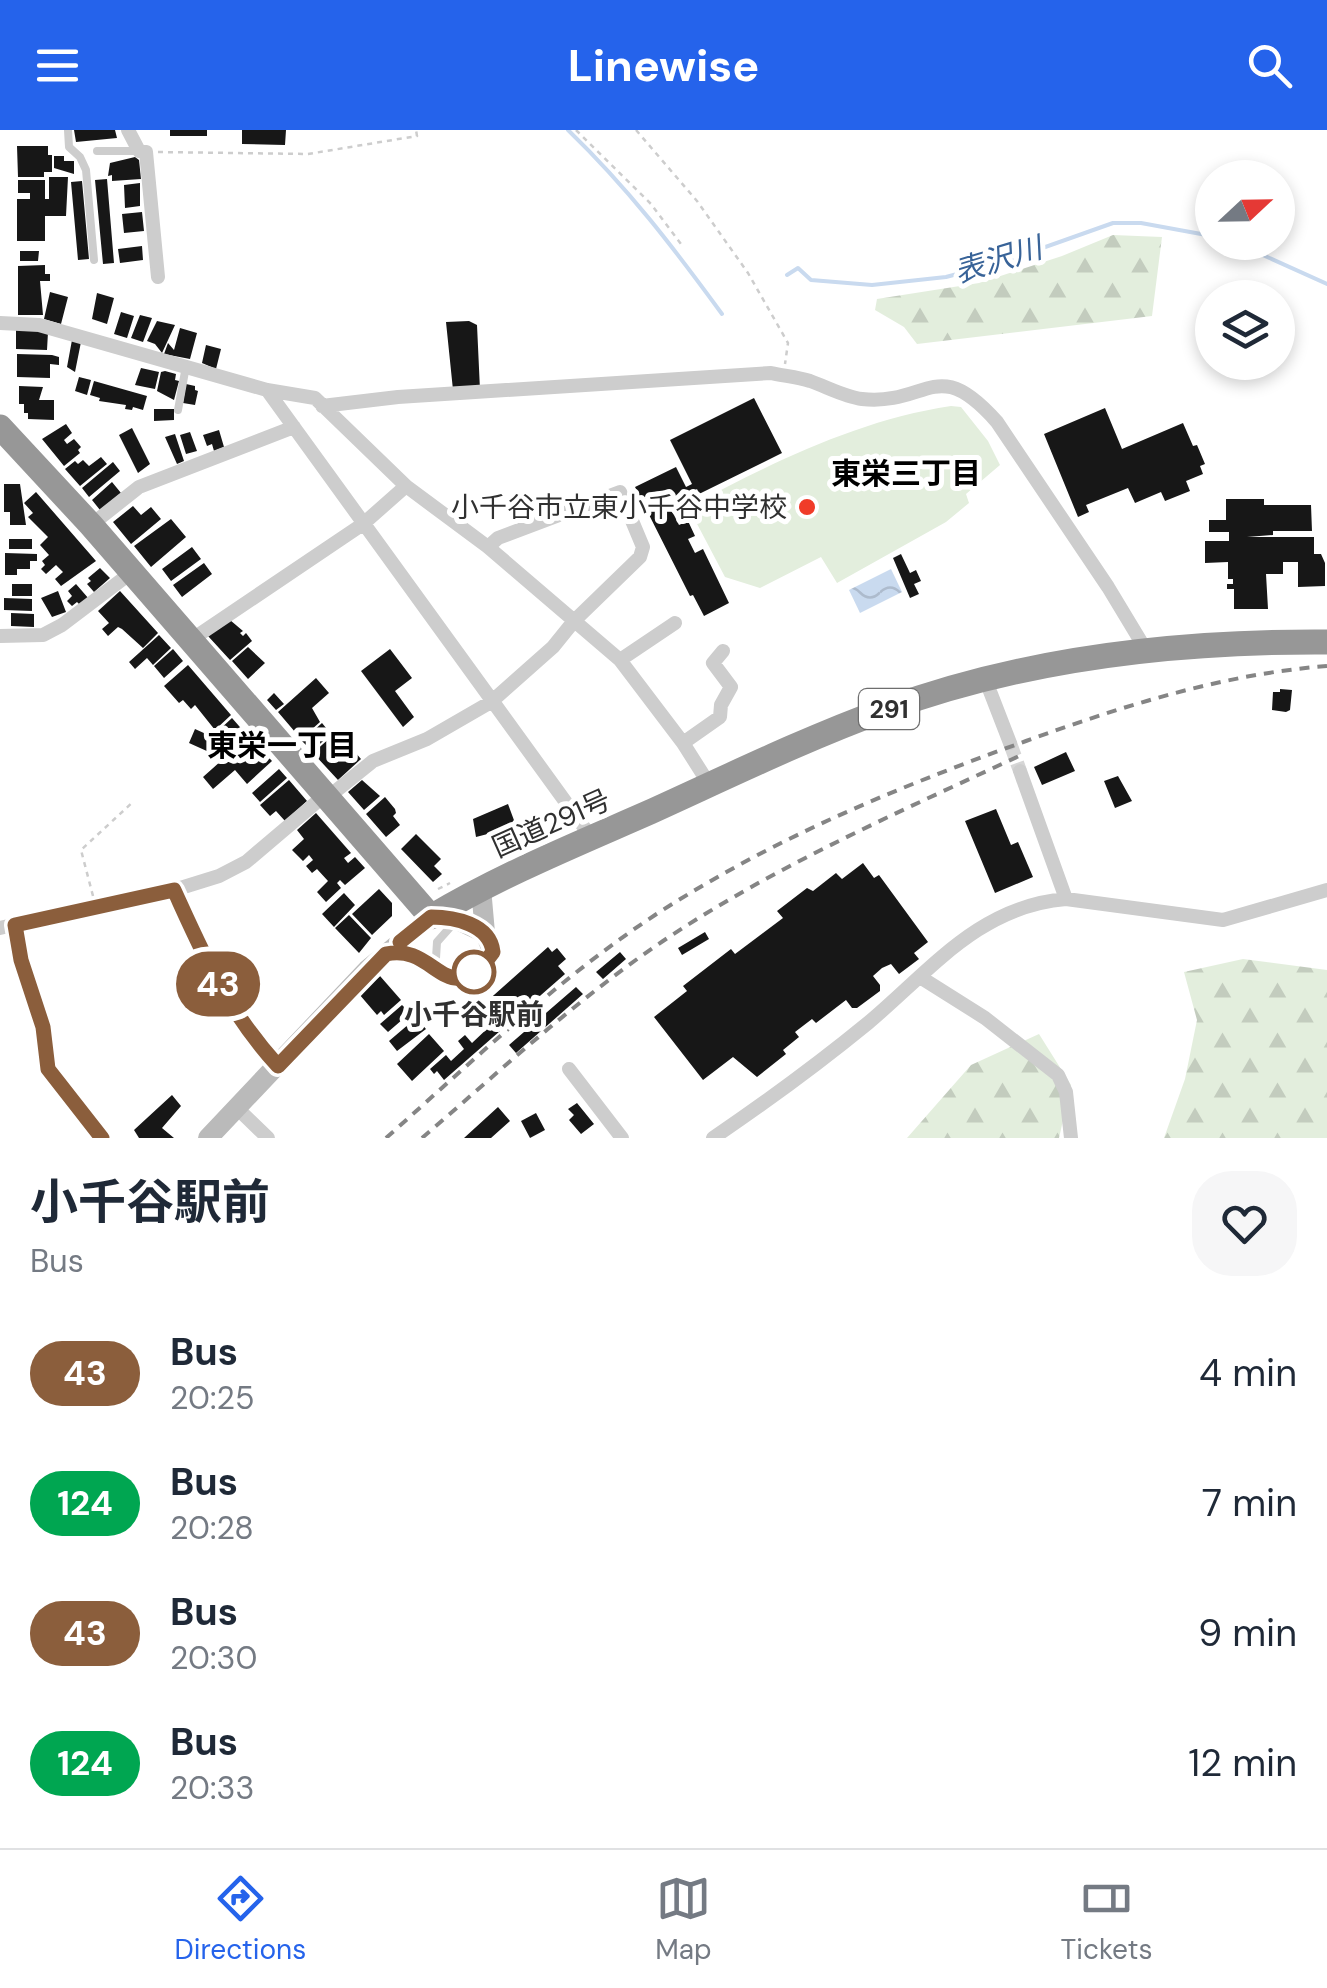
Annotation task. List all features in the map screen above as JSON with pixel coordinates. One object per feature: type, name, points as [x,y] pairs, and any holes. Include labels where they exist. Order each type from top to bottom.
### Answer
[{"type":"highway","points":[[0,427],[91,525],[431,917]]},
{"type":"highway","name":"国道291号","points":[[431,917],[482,888],[591,837],[887,709],[986,681],[1146,650],[1327,642]]},
{"type":"street","points":[[128,130],[142,151],[158,277]]},
{"type":"street","points":[[0,323],[39,324],[267,390],[314,398],[406,486],[488,547],[620,660],[684,742],[709,784]]},
{"type":"street","points":[[322,406],[398,397],[780,375],[857,398],[892,400],[930,386],[950,386],[977,400],[997,422],[1146,650]]},
{"type":"street","points":[[267,390],[591,837]]},
{"type":"street","points":[[91,525],[138,487],[294,426]]},
{"type":"street","points":[[191,640],[363,524],[406,486]]},
{"type":"street","points":[[102,1138],[48,1069],[43,1027],[8,927],[174,890],[219,876],[246,862],[373,761],[426,740],[491,702],[553,648],[574,620],[640,556],[642,547],[620,492],[498,538],[488,547]]},
{"type":"street","points":[[0,636],[43,634],[62,625],[132,572]]},
{"type":"street","points":[[620,660],[675,623]]},
{"type":"street","points":[[684,742],[720,718],[721,705],[731,687],[713,662],[723,650]]},
{"type":"street","points":[[986,681],[1010,743]]},
{"type":"street","points":[[1020,770],[1066,899]]},
{"type":"street","points":[[386,954],[402,952],[440,966],[455,980],[466,979],[489,958],[493,946],[485,933],[482,888]]},
{"type":"street","points":[[174,890],[223,994],[247,1032],[278,1066]]},
{"type":"street","points":[[713,1138],[867,1023],[982,924],[1048,901],[1066,899],[1223,920],[1327,890]]},
{"type":"street","points":[[431,917],[428,934],[440,966]]},
{"type":"street","points":[[208,1138],[386,954],[431,917],[451,917],[485,933]]},
{"type":"street","points":[[920,977],[985,1018],[1058,1075],[1066,1092],[1071,1138]]},
{"type":"street","points":[[569,1070],[622,1138]]},
{"type":"street","points":[[237,1108],[268,1138]]},
{"type":"lane","points":[[68,130],[68,146],[86,170],[94,260]]},
{"type":"lane","points":[[97,151],[142,151]]},
{"type":"lane","points":[[178,410],[186,366]]},
{"type":"lane","points":[[440,966],[442,933],[453,924],[464,922]]},
{"type":"path","points":[[142,151],[308,154],[416,136],[416,130]]},
{"type":"path","points":[[576,130],[652,204],[681,244]]},
{"type":"path","points":[[636,130],[697,201],[748,272],[788,343],[787,360],[780,375]]},
{"type":"path","points":[[96,907],[81,850],[134,801]]},
{"type":"green space","points":[[1113,235],[1162,237],[1152,316],[917,344],[904,327],[875,310],[877,299],[979,283]]},
{"type":"green space","points":[[951,406],[961,407],[988,441],[1000,465],[966,494],[969,503],[946,522],[837,583],[821,557],[760,588],[725,577],[695,520],[692,505],[785,458],[850,432]]},
{"type":"green space","points":[[1243,959],[1327,970],[1327,1138],[1164,1138],[1185,1079],[1197,1020],[1184,972]]},
{"type":"green space","points":[[1039,1034],[1071,1085],[1059,1138],[907,1138],[971,1065]]},
{"type":"water","points":[[891,569],[902,592],[860,613],[849,590]]},
{"type":"building","points":[[74,130],[115,130],[117,138],[76,142]]},
{"type":"building","points":[[170,130],[207,130],[207,136],[170,136]]},
{"type":"building","points":[[242,130],[286,130],[285,145],[242,144]]},
{"type":"building","points":[[17,146],[48,146],[52,172],[44,172],[44,177],[18,177]]},
{"type":"building","points":[[54,156],[74,161],[74,174],[54,168]]},
{"type":"building","points":[[135,157],[139,160],[141,179],[112,181],[112,175],[108,176],[110,163]]},
{"type":"building","points":[[49,177],[68,177],[66,216],[45,216],[45,241],[17,241],[17,199],[30,199],[30,193],[18,193],[18,180],[45,180],[45,199],[49,199]]},
{"type":"building","points":[[107,179],[114,263],[103,264],[95,180]]},
{"type":"building","points":[[82,181],[89,259],[78,260],[71,182]]},
{"type":"building","points":[[140,183],[140,206],[125,208],[124,185]]},
{"type":"building","points":[[142,212],[144,231],[124,233],[122,214]]},
{"type":"building","points":[[142,246],[143,260],[120,263],[118,249]]},
{"type":"building","points":[[20,251],[39,251],[38,261],[20,261]]},
{"type":"building","points":[[45,265],[50,281],[40,281],[43,315],[18,315],[18,266]]},
{"type":"building","points":[[50,292],[68,297],[61,324],[44,319]]},
{"type":"building","points":[[97,293],[114,298],[107,324],[92,319]]},
{"type":"building","points":[[121,312],[134,316],[127,338],[114,334]]},
{"type":"building","points":[[140,315],[152,318],[143,342],[131,338]]},
{"type":"building","points":[[157,321],[175,325],[162,353],[147,341]]},
{"type":"building","points":[[469,321],[477,325],[480,390],[453,390],[446,322]]},
{"type":"building","points":[[180,328],[197,333],[190,359],[164,354],[168,343],[174,350]]},
{"type":"building","points":[[16,329],[48,332],[47,350],[16,349]]},
{"type":"building","points":[[72,340],[81,342],[75,372],[67,367]]},
{"type":"building","points":[[206,345],[221,349],[216,369],[202,363]]},
{"type":"building","points":[[17,354],[52,355],[59,357],[59,365],[50,364],[50,378],[17,377]]},
{"type":"building","points":[[141,368],[159,372],[155,389],[135,385]]},
{"type":"building","points":[[161,372],[176,374],[175,380],[179,381],[174,400],[157,391]]},
{"type":"building","points":[[79,377],[91,380],[87,395],[75,391]]},
{"type":"building","points":[[94,381],[147,396],[143,410],[99,401],[100,398],[90,395]]},
{"type":"building","points":[[186,384],[198,391],[195,405],[183,403]]},
{"type":"building","points":[[19,386],[43,387],[39,400],[54,400],[54,420],[28,419],[24,404],[19,404]]},
{"type":"building","points":[[754,398],[782,453],[699,494],[697,489],[670,507],[679,525],[688,521],[695,536],[688,539],[695,553],[703,549],[729,603],[704,616],[635,487],[676,467],[686,487],[692,484],[670,440]]},
{"type":"building","points":[[1105,408],[1122,449],[1183,423],[1205,464],[1200,466],[1203,474],[1186,481],[1190,491],[1165,501],[1161,492],[1135,503],[1128,488],[1086,505],[1089,512],[1078,517],[1044,434]]},
{"type":"building","points":[[154,409],[174,409],[174,420],[154,421]]},
{"type":"building","points":[[66,424],[72,433],[64,440],[67,444],[74,439],[81,447],[80,453],[64,466],[42,439]]},
{"type":"building","points":[[132,428],[150,464],[138,473],[119,435]]},
{"type":"building","points":[[219,430],[224,447],[214,451],[203,435]]},
{"type":"building","points":[[190,432],[197,451],[186,454],[180,435]]},
{"type":"building","points":[[175,434],[184,461],[177,464],[165,437]]},
{"type":"building","points":[[101,457],[107,464],[80,486],[65,469],[83,460],[89,466]]},
{"type":"building","points":[[113,462],[120,471],[89,497],[82,488]]},
{"type":"building","points":[[112,482],[121,493],[100,510],[92,500]]},
{"type":"building","points":[[4,484],[20,484],[26,525],[10,525],[10,512],[4,512]]},
{"type":"building","points":[[36,492],[96,561],[61,586],[55,579],[63,572],[56,565],[46,574],[41,569],[45,565],[42,561],[49,555],[40,545],[48,537],[28,517],[33,513],[24,503]]},
{"type":"building","points":[[1226,499],[1264,499],[1264,505],[1311,505],[1312,531],[1273,531],[1273,535],[1247,537],[1314,537],[1314,554],[1321,554],[1325,563],[1325,586],[1298,587],[1298,562],[1283,562],[1283,574],[1266,574],[1268,609],[1234,609],[1234,589],[1227,589],[1227,584],[1233,584],[1233,579],[1228,579],[1228,562],[1205,563],[1205,541],[1229,541],[1229,532],[1209,532],[1209,520],[1226,520]]},
{"type":"building","points":[[133,506],[141,515],[151,507],[161,519],[131,544],[113,522]]},
{"type":"building","points":[[171,519],[186,537],[151,567],[134,546]]},
{"type":"building","points":[[9,539],[32,539],[32,549],[9,549]]},
{"type":"building","points":[[192,547],[201,559],[171,581],[162,569]]},
{"type":"building","points":[[5,553],[37,554],[37,561],[30,561],[30,569],[17,569],[17,575],[5,575]]},
{"type":"building","points":[[901,554],[910,573],[916,570],[921,581],[914,584],[919,594],[910,598],[893,558]]},
{"type":"building","points":[[204,563],[212,574],[182,597],[173,585]]},
{"type":"building","points":[[100,568],[110,578],[94,592],[87,584],[91,581],[88,578]]},
{"type":"building","points":[[12,584],[32,584],[32,596],[12,596]]},
{"type":"building","points":[[76,584],[89,599],[81,606],[77,602],[72,606],[67,601],[72,596],[68,591]]},
{"type":"building","points":[[58,591],[66,612],[52,617],[41,598]]},
{"type":"building","points":[[120,591],[158,633],[143,648],[118,627],[108,636],[102,629],[109,623],[98,611]]},
{"type":"building","points":[[4,598],[32,599],[32,611],[4,610]]},
{"type":"building","points":[[11,613],[34,614],[34,627],[11,626]]},
{"type":"building","points":[[230,620],[252,641],[230,660],[208,636]]},
{"type":"building","points":[[159,635],[171,648],[153,665],[147,658],[135,669],[129,662]]},
{"type":"building","points":[[248,647],[265,663],[248,679],[232,661]]},
{"type":"building","points":[[173,649],[183,661],[164,678],[154,666]]},
{"type":"building","points":[[390,649],[412,678],[395,691],[414,717],[403,727],[361,671]]},
{"type":"building","points":[[188,665],[231,715],[215,730],[195,705],[191,709],[183,700],[179,703],[164,686]]},
{"type":"building","points":[[316,678],[329,693],[312,708],[320,722],[301,739],[278,712]]},
{"type":"building","points":[[1292,690],[1290,710],[1286,712],[1272,710],[1273,692]]},
{"type":"building","points":[[274,693],[284,704],[276,710],[267,700]]},
{"type":"building","points":[[232,718],[246,734],[217,761],[209,752],[189,743],[195,729],[217,739],[221,735],[218,731]]},
{"type":"building","points":[[322,723],[331,734],[312,751],[302,741]]},
{"type":"building","points":[[341,728],[350,737],[342,745],[344,748],[348,744],[361,759],[338,780],[313,753]]},
{"type":"building","points":[[249,736],[272,761],[247,784],[235,770],[213,789],[203,777]]},
{"type":"building","points":[[1066,752],[1075,771],[1042,785],[1034,767]]},
{"type":"building","points":[[279,769],[287,778],[260,802],[252,793]]},
{"type":"building","points":[[1118,776],[1132,801],[1115,808],[1104,781]]},
{"type":"building","points":[[289,780],[307,801],[285,821],[276,811],[270,816],[260,805]]},
{"type":"building","points":[[362,780],[380,796],[364,810],[348,792]]},
{"type":"building","points":[[385,797],[395,809],[393,816],[400,825],[386,837],[366,814]]},
{"type":"building","points":[[508,804],[515,823],[476,837],[473,819]]},
{"type":"building","points":[[996,809],[1011,845],[1018,842],[1033,877],[995,893],[965,821]]},
{"type":"building","points":[[316,813],[351,853],[344,858],[348,863],[355,857],[365,868],[345,885],[340,880],[337,883],[341,888],[326,902],[317,892],[328,881],[317,869],[312,873],[306,866],[313,860],[309,855],[303,861],[292,850],[304,839],[297,830]]},
{"type":"building","points":[[416,834],[441,859],[434,866],[442,874],[433,882],[401,849]]},
{"type":"building","points":[[863,863],[874,878],[879,875],[928,942],[914,953],[919,959],[899,974],[891,964],[882,968],[873,976],[880,991],[857,1008],[846,1000],[816,1023],[812,1019],[795,1032],[799,1037],[783,1050],[786,1054],[757,1077],[733,1057],[703,1080],[654,1017],[687,991],[683,986],[731,949],[735,954],[783,918],[777,911],[807,888],[813,891],[836,873],[842,879]]},
{"type":"building","points":[[379,889],[392,903],[392,916],[372,935],[352,914]]},
{"type":"building","points":[[344,893],[355,905],[334,927],[322,914]]},
{"type":"building","points":[[349,915],[371,938],[359,953],[335,928]]},
{"type":"building","points":[[705,932],[709,939],[682,955],[678,948]]},
{"type":"building","points":[[548,947],[552,952],[557,948],[566,959],[558,966],[565,974],[444,1080],[437,1071],[434,1074],[430,1069],[446,1055],[451,1061],[464,1049],[458,1041],[465,1035],[472,1043],[490,1026],[476,1011]]},
{"type":"building","points":[[620,952],[626,959],[603,979],[596,972]]},
{"type":"building","points":[[380,976],[401,1000],[384,1015],[381,1011],[377,1015],[359,994]]},
{"type":"building","points":[[576,987],[583,994],[516,1053],[509,1045]]},
{"type":"building","points":[[402,1005],[410,1013],[388,1032],[380,1024]]},
{"type":"building","points":[[416,1018],[426,1029],[397,1051],[389,1041]]},
{"type":"building","points":[[429,1034],[444,1051],[412,1081],[397,1064]]},
{"type":"building","points":[[172,1095],[181,1106],[162,1128],[174,1138],[139,1138],[134,1130]]},
{"type":"building","points":[[577,1103],[594,1124],[581,1134],[569,1120],[574,1115],[568,1109]]},
{"type":"building","points":[[498,1107],[510,1121],[491,1138],[464,1138]]},
{"type":"building","points":[[536,1113],[545,1130],[530,1138],[521,1121]]},
{"type":"waterway","name":"表沢川","points":[[568,130],[649,219],[722,314]]},
{"type":"waterway","name":"表沢川","points":[[787,275],[798,268],[811,280],[872,285],[946,277],[1006,261],[1113,223],[1141,223],[1195,233]]},
{"type":"waterway","name":"表沢川","points":[[1274,260],[1327,284]]},
{"type":"tunnel","points":[[1010,743],[1020,771]]},
{"type":"railway","points":[[386,1138],[584,966],[655,915],[744,862],[835,817],[929,778],[1099,716],[1212,684],[1327,666]]},
{"type":"railway","points":[[422,1138],[600,987],[705,914],[837,842],[1019,756]]},
{"type":"bus line","name":"43","points":[[102,1138],[48,1069],[43,1027],[21,960],[15,925],[174,890],[223,994],[247,1032],[278,1066],[386,954],[402,952],[455,980],[466,979],[493,952],[485,933],[451,917],[431,917],[400,942]]},
{"type":"place","name":"小千谷市立東小千谷中学校","points":[[807,507]]},
{"type":"place","name":"小千谷駅前","points":[[474,972]]},
{"type":"district","name":"東栄三丁目","points":[[906,474]]},
{"type":"district","name":"東栄一丁目","points":[[282,746]]}]
